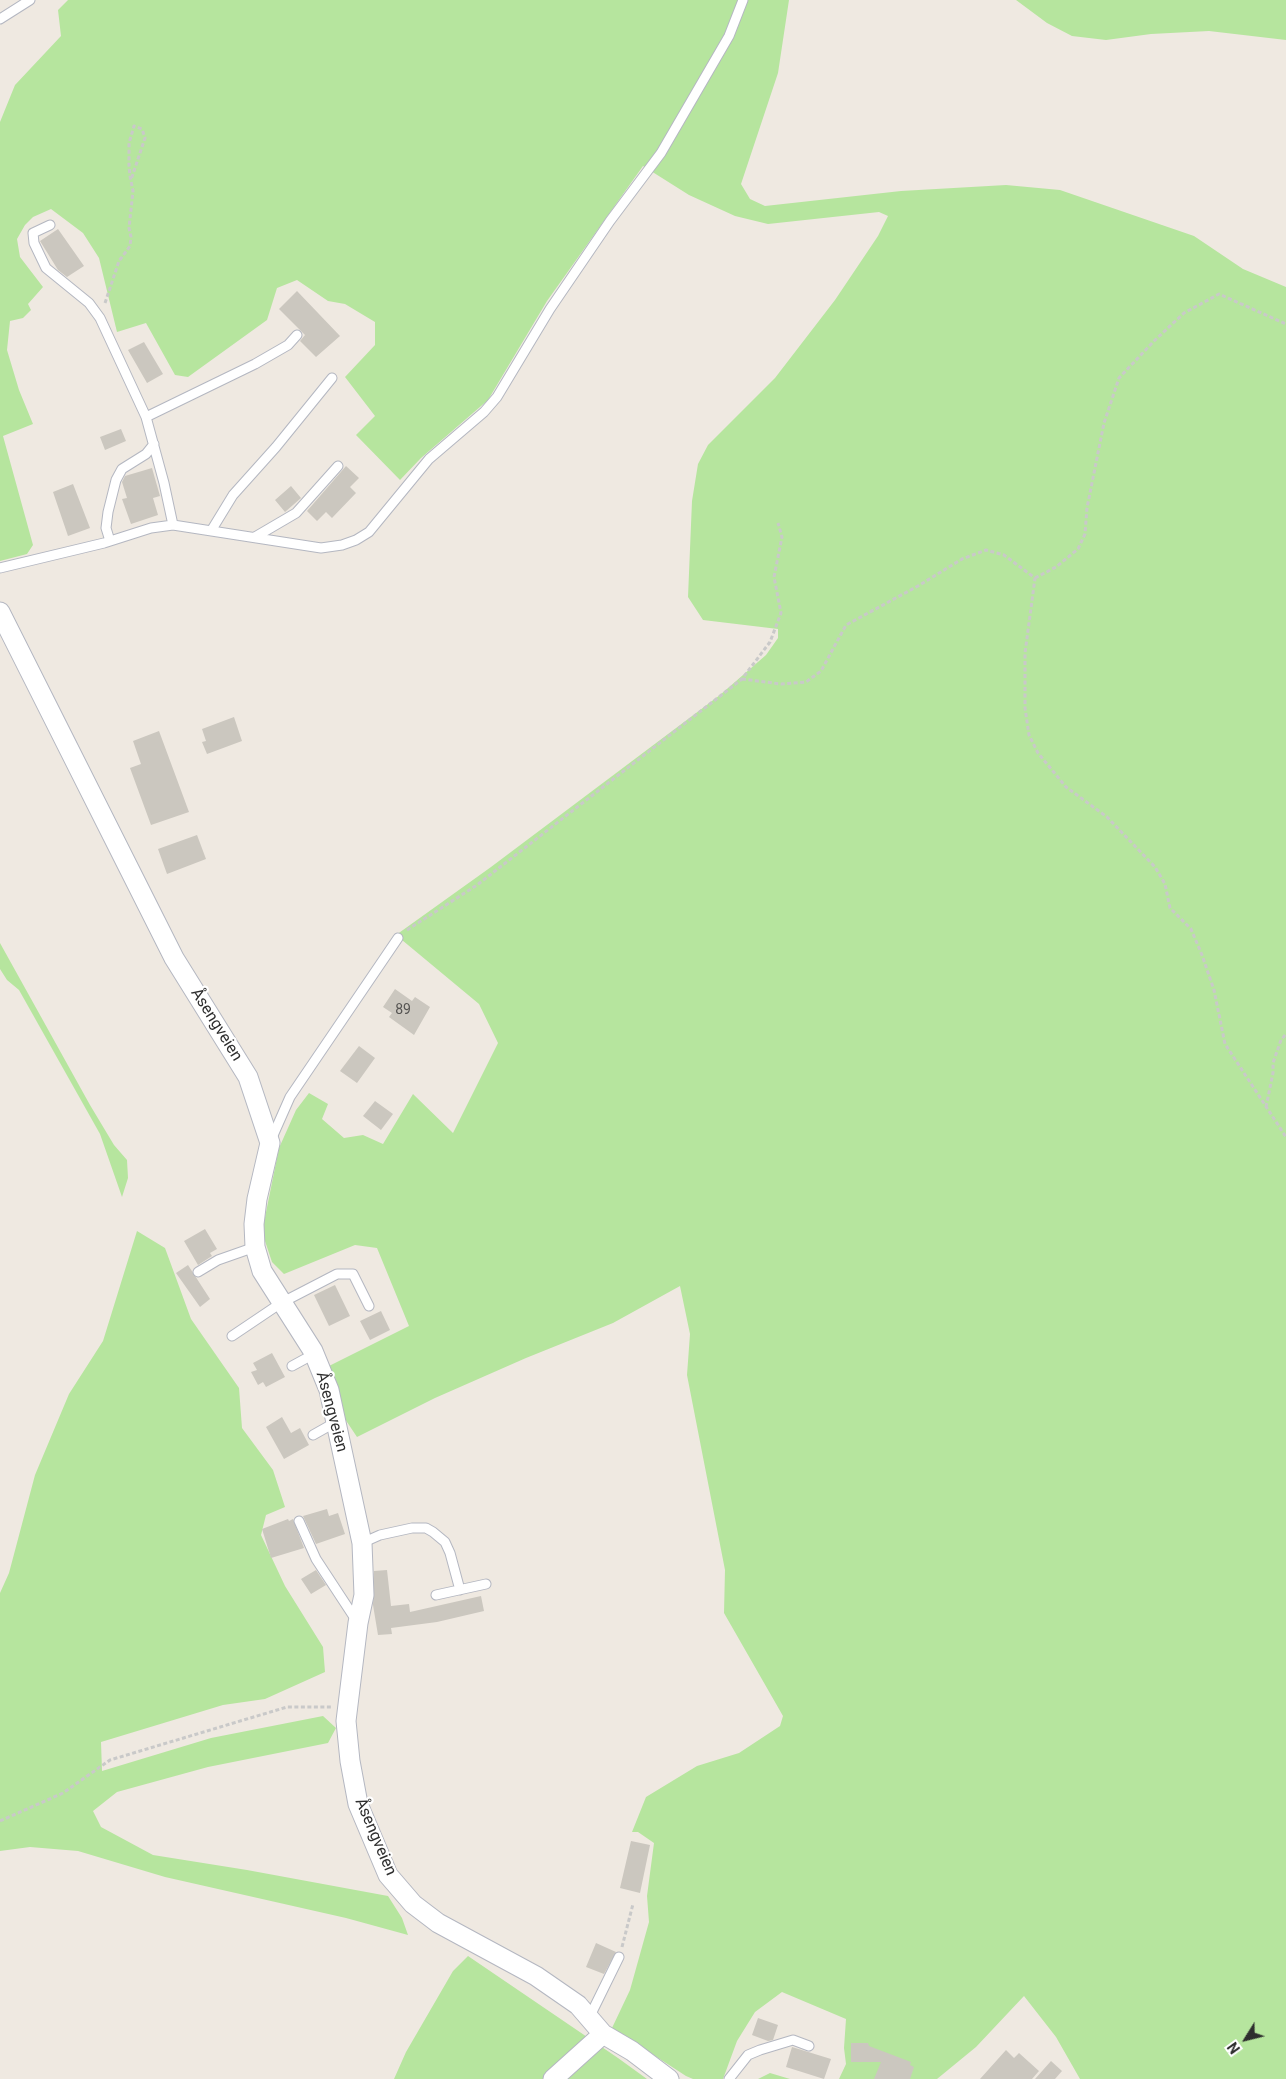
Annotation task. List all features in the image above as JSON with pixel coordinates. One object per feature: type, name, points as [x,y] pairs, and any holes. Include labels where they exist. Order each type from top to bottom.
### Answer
[{"type":"street","name":"Åsengveien","points":[[0,612],[174,958],[248,1077],[270,1143],[257,1199],[254,1224],[255,1247],[262,1271],[280,1303],[314,1354],[328,1390],[362,1543],[364,1595],[346,1707],[350,1761],[358,1804],[388,1874],[412,1904],[438,1922],[536,1976],[578,2005],[590,2016],[603,2034],[632,2051],[669,2079]]},
{"type":"street","points":[[553,2079],[603,2034]]},
{"type":"lane","points":[[0,20],[30,0]]},
{"type":"lane","points":[[0,568],[110,541],[151,528],[173,526],[321,548],[356,540],[381,520],[435,454],[491,406],[506,385],[532,337],[566,285],[661,153],[729,36],[743,0]]},
{"type":"lane","points":[[50,225],[33,234],[40,257],[46,268],[89,304],[100,318],[146,417],[173,526]]},
{"type":"lane","points":[[146,417],[255,364],[288,345],[297,335]]},
{"type":"lane","points":[[211,531],[233,495],[276,447],[332,378]]},
{"type":"lane","points":[[110,541],[106,528],[116,480],[122,469],[146,454],[154,444]]},
{"type":"lane","points":[[255,537],[296,513],[338,466]]},
{"type":"lane","points":[[270,1143],[290,1097],[398,938]]},
{"type":"lane","points":[[198,1272],[218,1260],[255,1247]]},
{"type":"lane","points":[[232,1336],[280,1303],[337,1274],[348,1273],[357,1280],[369,1306]]},
{"type":"lane","points":[[292,1366],[314,1354]]},
{"type":"lane","points":[[313,1435],[336,1422]]},
{"type":"lane","points":[[299,1522],[316,1559],[358,1623]]},
{"type":"lane","points":[[362,1543],[380,1535],[412,1528],[426,1528],[445,1542],[460,1590]]},
{"type":"lane","points":[[436,1595],[486,1584]]},
{"type":"lane","points":[[590,2016],[619,1957]]},
{"type":"lane","points":[[729,2079],[748,2055],[760,2050],[793,2040],[809,2046]]},
{"type":"path","points":[[100,318],[119,261],[130,246],[129,228],[132,208],[129,143],[134,126],[142,129],[146,138],[131,180]]},
{"type":"path","points":[[1035,578],[1056,567],[1078,549],[1085,534],[1087,508],[1104,423],[1119,378],[1154,341],[1184,313],[1219,294],[1286,324]]},
{"type":"path","points":[[398,938],[408,929],[477,885],[742,679],[770,642],[781,613],[774,577],[782,537],[778,523]]},
{"type":"path","points":[[742,679],[781,684],[806,682],[821,671],[846,625],[918,586],[962,559],[986,550],[1004,555],[1035,578]]},
{"type":"path","points":[[1035,578],[1025,653],[1028,735],[1038,753],[1066,787],[1107,817],[1156,866],[1165,884],[1170,908],[1190,930],[1202,955],[1214,990],[1225,1044],[1286,1137]]},
{"type":"path","points":[[1266,1107],[1273,1073],[1273,1063],[1286,1034]]},
{"type":"path","points":[[0,1821],[63,1793],[110,1760],[287,1707],[346,1707]]},
{"type":"path","points":[[619,1957],[633,1904]]},
{"type":"green space","points":[[68,0],[789,0],[778,73],[741,184],[750,199],[765,206],[901,191],[1006,185],[1060,190],[1194,236],[1243,269],[1286,287],[1286,2079],[1080,2079],[1056,2037],[1024,1996],[976,2047],[937,2079],[839,2079],[846,2064],[844,2048],[846,2019],[782,1992],[755,2012],[737,2041],[723,2079],[693,2079],[686,2076],[612,2028],[630,1990],[649,1922],[647,1896],[654,1843],[638,1832],[632,1832],[646,1797],[697,1766],[739,1753],[780,1726],[783,1716],[724,1613],[725,1570],[687,1375],[690,1334],[680,1286],[613,1323],[526,1358],[435,1398],[357,1437],[345,1419],[327,1367],[409,1326],[377,1248],[355,1245],[284,1274],[272,1262],[262,1232],[279,1148],[296,1110],[309,1093],[328,1104],[322,1119],[344,1138],[363,1135],[383,1144],[413,1094],[453,1133],[498,1043],[479,1004],[396,935],[491,867],[720,695],[766,655],[778,638],[778,629],[703,620],[688,597],[692,501],[698,464],[708,445],[775,378],[835,300],[878,236],[888,216],[879,212],[768,224],[735,216],[689,195],[643,166],[547,301],[488,400],[421,458],[400,480],[356,435],[375,416],[345,377],[375,345],[375,322],[345,304],[328,301],[297,280],[277,288],[267,320],[188,377],[175,375],[146,323],[117,332],[99,258],[83,233],[51,209],[33,217],[25,225],[17,239],[20,257],[43,287],[28,304],[31,310],[23,318],[10,321],[7,350],[19,390],[33,424],[3,436],[33,545],[27,554],[0,561],[0,122],[15,85],[61,36],[58,10]]},
{"type":"green space","points":[[1016,0],[1286,0],[1286,40],[1209,31],[1151,34],[1106,40],[1072,36],[1047,23]]},
{"type":"green space","points":[[0,943],[90,1105],[114,1145],[127,1160],[128,1178],[122,1197],[100,1134],[19,990],[7,980],[0,969]]},
{"type":"green space","points":[[137,1231],[165,1248],[191,1319],[239,1388],[242,1428],[273,1470],[285,1507],[266,1515],[261,1535],[285,1586],[323,1647],[325,1672],[265,1699],[223,1705],[101,1742],[102,1771],[211,1738],[323,1716],[336,1728],[328,1743],[208,1767],[117,1792],[93,1811],[101,1827],[153,1855],[388,1896],[402,1918],[408,1935],[346,1918],[165,1877],[78,1851],[30,1847],[0,1851],[0,1593],[9,1573],[35,1475],[69,1394],[103,1341]]},
{"type":"green space","points":[[468,1956],[647,2079],[394,2079],[406,2052],[453,1971]]},
{"type":"green space","points":[[770,2073],[790,2079],[758,2079]]},
{"type":"building","points":[[58,229],[84,266],[67,277],[58,270],[40,241]]},
{"type":"building","points":[[297,291],[340,336],[316,357],[300,341],[305,335],[279,309]]},
{"type":"building","points":[[144,342],[163,374],[147,383],[128,350]]},
{"type":"building","points":[[121,429],[126,441],[105,450],[100,437]]},
{"type":"building","points":[[346,466],[359,478],[350,487],[356,493],[332,518],[326,512],[317,521],[307,511]]},
{"type":"building","points":[[152,468],[160,496],[153,498],[158,515],[131,524],[122,499],[127,498],[122,482],[125,476]]},
{"type":"building","points":[[73,484],[90,528],[68,536],[53,492]]},
{"type":"building","points":[[291,486],[301,498],[285,512],[275,500]]},
{"type":"building","points":[[234,717],[242,741],[207,754],[202,742],[206,741],[202,729]]},
{"type":"building","points":[[159,731],[189,812],[151,825],[130,768],[141,764],[133,741]]},
{"type":"building","points":[[197,835],[206,859],[167,874],[158,849]]},
{"type":"building","points":[[395,989],[412,1001],[415,997],[430,1007],[414,1035],[389,1017],[392,1013],[383,1007]]},
{"type":"building","points":[[359,1046],[375,1058],[357,1083],[340,1071]]},
{"type":"building","points":[[375,1101],[393,1114],[381,1130],[363,1116]]},
{"type":"building","points":[[205,1229],[217,1249],[210,1253],[212,1256],[198,1265],[184,1241]]},
{"type":"building","points":[[188,1265],[210,1299],[200,1307],[176,1273]]},
{"type":"building","points":[[335,1285],[350,1316],[329,1326],[314,1295]]},
{"type":"building","points":[[381,1311],[390,1330],[370,1340],[360,1321]]},
{"type":"building","points":[[272,1353],[285,1377],[266,1387],[263,1382],[258,1385],[251,1372],[257,1370],[253,1363]]},
{"type":"building","points":[[282,1417],[291,1433],[300,1428],[309,1445],[284,1459],[266,1427]]},
{"type":"building","points":[[327,1509],[329,1516],[338,1513],[345,1534],[316,1544],[303,1516]]},
{"type":"building","points":[[288,1519],[289,1521],[293,1519],[304,1548],[271,1558],[262,1529]]},
{"type":"building","points":[[316,1570],[326,1585],[311,1594],[301,1579]]},
{"type":"building","points":[[387,1570],[391,1606],[409,1604],[410,1612],[481,1596],[484,1611],[437,1622],[391,1628],[392,1634],[378,1635],[373,1605],[374,1571]]},
{"type":"building","points":[[631,1841],[650,1845],[640,1893],[620,1888]]},
{"type":"building","points":[[596,1943],[616,1952],[604,1974],[586,1967]]},
{"type":"building","points":[[758,2018],[778,2025],[773,2040],[768,2041],[752,2035]]},
{"type":"building","points":[[851,2043],[868,2043],[869,2046],[911,2062],[910,2065],[914,2067],[910,2079],[874,2079],[881,2062],[851,2062]]},
{"type":"building","points":[[792,2047],[831,2059],[824,2079],[786,2067]]},
{"type":"building","points":[[1006,2050],[1014,2058],[1019,2053],[1039,2071],[1032,2079],[980,2079]]},
{"type":"building","points":[[1051,2061],[1062,2071],[1055,2079],[1035,2079]]}]
